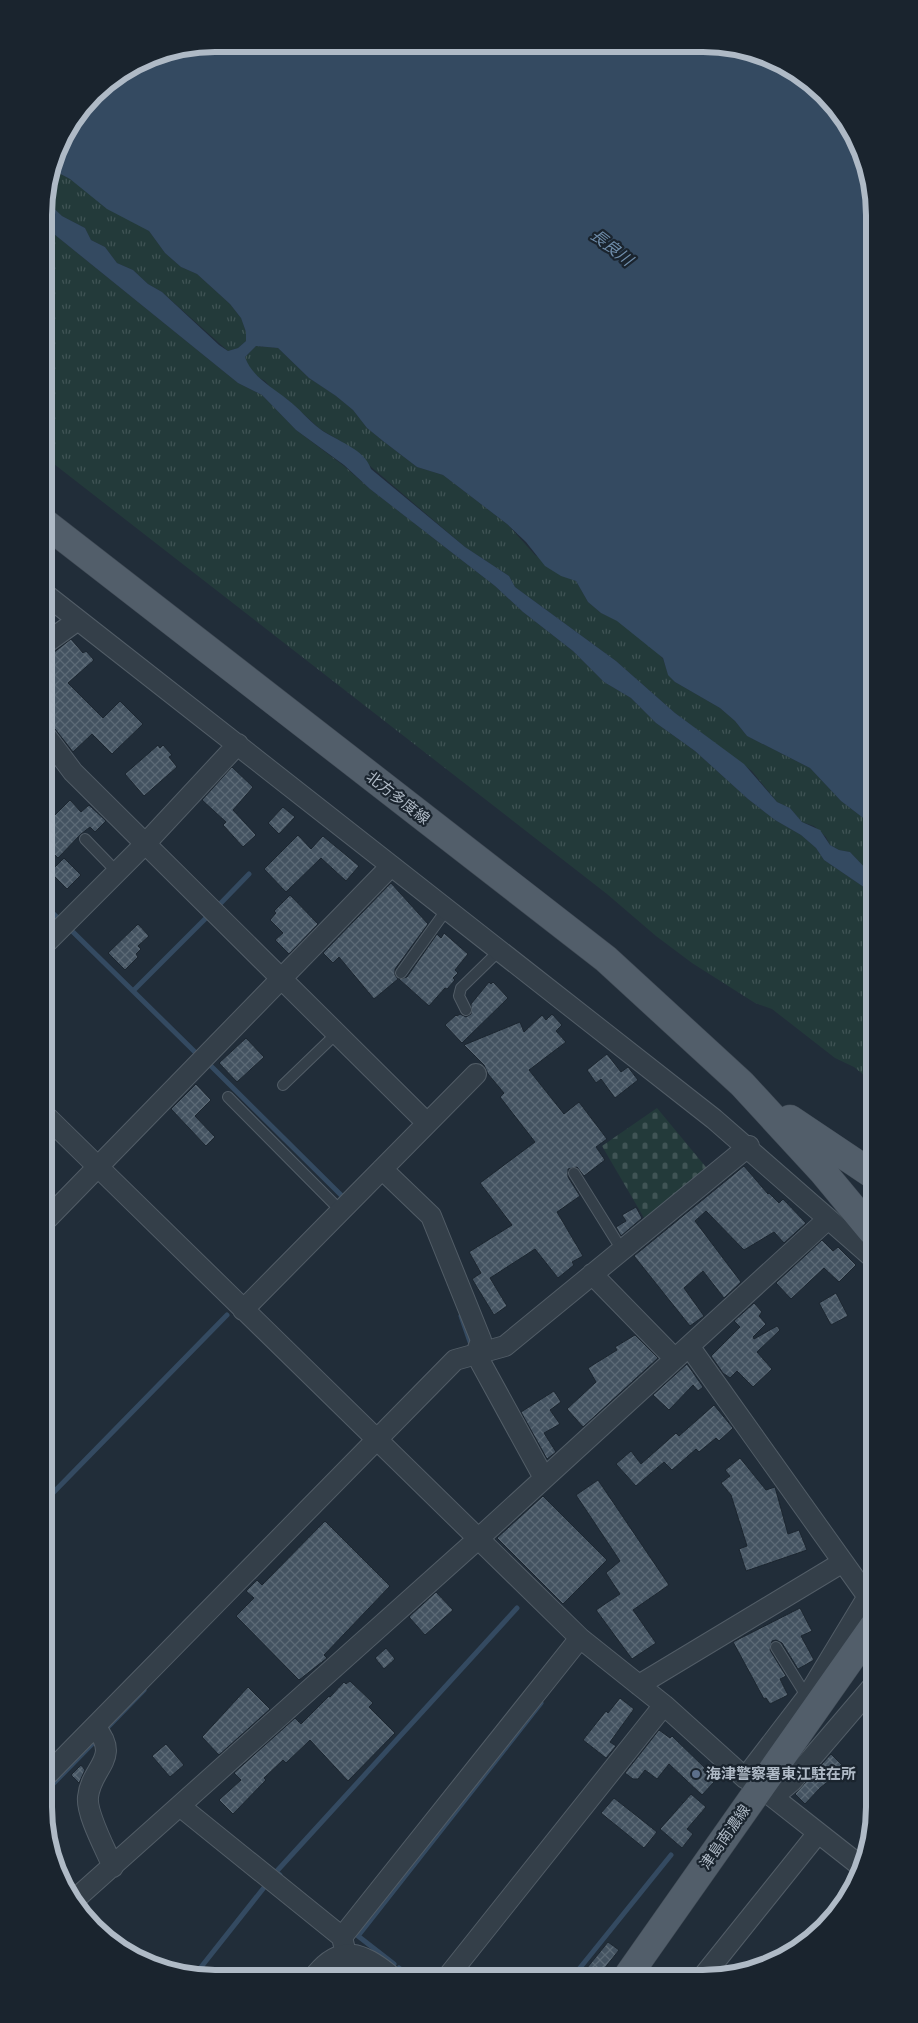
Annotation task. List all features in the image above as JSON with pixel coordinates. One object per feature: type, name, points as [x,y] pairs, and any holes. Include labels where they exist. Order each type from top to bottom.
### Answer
[{"type":"main road","name":"北方多度線","points":[[53,529],[606,960],[742,1084]]},
{"type":"main road","points":[[742,1084],[816,1138],[865,1170]]},
{"type":"main road","points":[[742,1084],[823,1172],[865,1223]]},
{"type":"main road","name":"津島南濃線","points":[[632,1970],[865,1638]]},
{"type":"street","points":[[53,599],[749,1146],[865,1251]]},
{"type":"street","points":[[53,638],[78,620]]},
{"type":"street","points":[[53,936],[145,844],[238,744]]},
{"type":"street","points":[[53,745],[73,772],[280,980],[427,1123]]},
{"type":"street","points":[[52,1213],[391,866]]},
{"type":"street","points":[[243,1310],[476,1074]]},
{"type":"street","points":[[52,1122],[580,1638],[664,1705],[759,1787],[856,1862]]},
{"type":"street","points":[[52,1770],[455,1360],[505,1346],[749,1146]]},
{"type":"street","points":[[382,1169],[431,1216],[481,1340],[476,1354],[544,1478]]},
{"type":"street","points":[[79,1896],[181,1807],[479,1538],[828,1219]]},
{"type":"street","points":[[592,1274],[682,1352],[865,1587]]},
{"type":"street","points":[[639,1685],[844,1562]]},
{"type":"street","points":[[759,1787],[807,1697],[865,1601]]},
{"type":"street","points":[[323,1970],[344,1946],[580,1638]]},
{"type":"street","points":[[759,1787],[792,1781],[865,1695]]},
{"type":"street","points":[[453,1970],[664,1705]]},
{"type":"street","points":[[95,1727],[104,1738],[107,1747],[105,1758],[88,1797],[90,1811],[113,1867]]},
{"type":"street","points":[[181,1807],[344,1946],[380,1970]]},
{"type":"street","points":[[708,1970],[818,1833]]},
{"type":"lane","points":[[85,839],[117,872]]},
{"type":"lane","points":[[401,973],[447,909]]},
{"type":"lane","points":[[466,1010],[459,996],[462,988],[500,950]]},
{"type":"lane","points":[[283,1085],[336,1034]]},
{"type":"lane","points":[[228,1097],[341,1211]]},
{"type":"lane","points":[[574,1173],[622,1250]]},
{"type":"lane","points":[[776,1647],[807,1697]]},
{"type":"green space","points":[[58,173],[149,231],[165,253],[181,267],[197,274],[230,304],[241,318],[246,332],[246,341],[238,348],[228,351],[162,292],[148,284],[133,270],[117,263],[105,247],[91,240],[85,228],[62,216],[53,208]]},
{"type":"green space","points":[[53,233],[238,383],[262,395],[296,430],[495,586],[523,612],[573,651],[604,682],[631,698],[656,723],[695,751],[748,799],[775,820],[801,835],[816,848],[824,860],[866,888],[865,1076],[854,1067],[835,1058],[772,1009],[755,1003],[692,963],[656,936],[607,894],[53,463]]},
{"type":"green space","points":[[256,346],[278,348],[309,378],[353,410],[367,428],[383,441],[417,467],[443,475],[507,524],[535,555],[576,581],[588,602],[601,613],[617,620],[656,651],[663,659],[668,674],[675,682],[720,708],[735,721],[747,736],[810,768],[841,801],[866,820],[866,868],[850,852],[839,850],[830,845],[826,837],[814,826],[802,822],[790,808],[777,802],[752,771],[675,713],[616,661],[515,587],[509,576],[465,547],[342,442],[320,429],[287,399],[276,393],[249,368],[245,357]]},
{"type":"green space","points":[[657,1108],[710,1172],[647,1223],[602,1146]]},
{"type":"water","name":"長良川","points":[[703,52],[735,56],[775,69],[802,86],[818,100],[844,134],[853,153],[860,173],[866,215],[866,820],[841,801],[810,768],[747,736],[735,721],[720,708],[675,682],[668,675],[663,658],[617,621],[601,613],[588,602],[576,581],[561,576],[545,566],[526,542],[507,524],[443,475],[417,467],[383,441],[367,428],[353,410],[309,378],[278,348],[256,346],[245,357],[257,376],[326,433],[356,450],[371,469],[465,547],[509,576],[515,587],[616,661],[675,713],[744,764],[777,802],[790,808],[802,822],[820,830],[830,845],[839,850],[850,852],[866,868],[866,888],[824,860],[816,848],[801,835],[775,820],[748,799],[695,751],[656,723],[631,698],[604,682],[573,651],[523,612],[495,586],[370,489],[344,465],[296,430],[262,395],[238,383],[53,233],[53,208],[62,216],[85,228],[91,240],[105,247],[117,263],[133,270],[148,284],[162,292],[219,345],[228,351],[238,348],[246,341],[246,332],[241,318],[230,304],[197,274],[181,267],[165,253],[149,231],[107,209],[70,179],[58,173],[69,143],[86,116],[108,93],[134,74],[153,65],[183,56],[204,53]]},
{"type":"building","points":[[71,639],[83,653],[86,651],[94,660],[68,683],[103,718],[120,701],[143,724],[112,754],[92,734],[73,752],[53,728],[53,653]]},
{"type":"building","points":[[158,745],[160,748],[163,745],[172,755],[169,757],[177,767],[144,796],[125,774]]},
{"type":"building","points":[[232,767],[253,787],[233,810],[256,835],[243,847],[223,825],[226,822],[202,800]]},
{"type":"building","points":[[70,800],[81,812],[89,805],[106,821],[95,832],[90,827],[58,858],[53,853],[53,817]]},
{"type":"building","points":[[283,807],[295,817],[279,834],[268,823]]},
{"type":"building","points":[[298,835],[311,849],[323,836],[359,866],[346,881],[321,858],[286,892],[264,869]]},
{"type":"building","points":[[64,858],[81,875],[67,889],[53,875],[53,869]]},
{"type":"building","points":[[391,883],[428,924],[395,969],[395,975],[398,979],[374,999],[339,957],[333,963],[323,953]]},
{"type":"building","points":[[290,895],[318,924],[289,954],[275,940],[283,933],[270,920],[276,913],[274,911]]},
{"type":"building","points":[[138,924],[149,936],[138,946],[141,949],[136,954],[138,957],[125,970],[108,953]]},
{"type":"building","points":[[444,933],[468,954],[455,970],[458,973],[453,978],[455,980],[429,1006],[399,979],[407,977],[437,934],[441,938]]},
{"type":"building","points":[[489,982],[491,984],[493,982],[508,998],[462,1043],[445,1025],[456,1015],[460,1014],[466,1017],[471,1014],[471,1004]]},
{"type":"building","points":[[552,1014],[562,1025],[556,1031],[566,1042],[529,1070],[564,1114],[579,1102],[607,1139],[596,1147],[605,1160],[584,1176],[577,1167],[568,1169],[568,1177],[580,1196],[557,1212],[583,1256],[572,1262],[574,1265],[558,1278],[535,1249],[490,1278],[507,1306],[494,1315],[472,1279],[481,1273],[469,1252],[512,1225],[480,1183],[535,1142],[500,1097],[504,1093],[488,1074],[484,1065],[464,1045],[520,1022],[524,1032],[542,1015],[546,1020]]},
{"type":"building","points":[[246,1038],[264,1057],[237,1082],[219,1063]]},
{"type":"building","points":[[607,1054],[621,1072],[628,1067],[638,1080],[615,1098],[601,1079],[596,1083],[587,1070]]},
{"type":"building","points":[[196,1084],[211,1100],[195,1116],[215,1137],[206,1146],[171,1109]]},
{"type":"building","points":[[744,1166],[768,1194],[779,1203],[783,1199],[806,1223],[784,1243],[774,1232],[744,1250],[706,1211],[695,1221],[741,1282],[724,1298],[703,1271],[684,1288],[704,1316],[690,1326],[634,1256]]},
{"type":"building","points":[[636,1207],[642,1218],[621,1236],[616,1227],[626,1221],[622,1215]]},
{"type":"building","points":[[822,1240],[833,1251],[838,1247],[856,1265],[839,1282],[824,1268],[791,1299],[776,1283]]},
{"type":"building","points":[[836,1293],[848,1316],[831,1325],[819,1303]]},
{"type":"building","points":[[754,1303],[762,1312],[759,1316],[766,1324],[753,1337],[754,1339],[777,1326],[780,1330],[757,1352],[772,1369],[753,1387],[737,1371],[730,1378],[723,1373],[711,1356],[740,1327],[734,1321]]},
{"type":"building","points":[[635,1335],[658,1358],[583,1427],[567,1409],[596,1382],[588,1368],[617,1350],[615,1347]]},
{"type":"building","points":[[687,1364],[703,1387],[698,1391],[693,1385],[669,1410],[653,1395]]},
{"type":"building","points":[[554,1391],[561,1402],[550,1410],[560,1424],[544,1433],[556,1452],[547,1459],[521,1412]]},
{"type":"building","points":[[714,1405],[733,1428],[719,1441],[716,1438],[699,1452],[696,1449],[672,1470],[664,1462],[636,1486],[616,1464],[631,1451],[641,1464],[676,1433],[679,1436]]},
{"type":"building","points":[[740,1458],[766,1490],[775,1487],[788,1534],[799,1530],[807,1550],[746,1571],[739,1549],[747,1546],[731,1495],[721,1483],[730,1476],[725,1470]]},
{"type":"building","points":[[598,1480],[669,1585],[633,1610],[656,1643],[632,1659],[596,1610],[620,1594],[606,1573],[620,1561],[576,1495]]},
{"type":"building","points":[[543,1496],[607,1560],[563,1604],[497,1538]]},
{"type":"building","points":[[325,1521],[390,1586],[324,1655],[327,1658],[299,1680],[236,1616],[254,1598],[246,1591],[257,1580],[262,1585]]},
{"type":"building","points":[[436,1592],[453,1610],[425,1635],[409,1617]]},
{"type":"building","points":[[800,1608],[812,1631],[801,1636],[814,1660],[798,1669],[782,1643],[776,1640],[772,1641],[770,1650],[786,1676],[780,1679],[788,1695],[770,1704],[766,1698],[764,1699],[733,1642]]},
{"type":"building","points":[[386,1648],[395,1659],[384,1669],[375,1658]]},
{"type":"building","points":[[350,1681],[373,1703],[369,1707],[395,1733],[348,1781],[310,1740],[286,1763],[283,1760],[264,1778],[266,1780],[233,1814],[219,1800],[241,1780],[234,1773],[295,1718],[301,1724],[344,1682],[346,1684]]},
{"type":"building","points":[[248,1687],[270,1709],[219,1755],[202,1737]]},
{"type":"building","points":[[620,1698],[634,1709],[610,1742],[616,1746],[606,1758],[583,1740],[606,1711],[608,1713]]},
{"type":"building","points":[[659,1730],[670,1738],[672,1736],[705,1768],[703,1770],[714,1782],[702,1795],[669,1764],[657,1779],[645,1770],[638,1779],[633,1779],[625,1773]]},
{"type":"building","points":[[166,1744],[184,1765],[170,1777],[152,1756]]},
{"type":"building","points":[[831,1754],[846,1769],[833,1782],[830,1780],[820,1788],[805,1804],[795,1794]]},
{"type":"building","points":[[81,1765],[85,1770],[79,1783],[71,1775]]},
{"type":"building","points":[[691,1794],[706,1807],[687,1829],[693,1834],[682,1848],[660,1829]]},
{"type":"building","points":[[614,1798],[657,1832],[644,1848],[601,1813]]},
{"type":"building","points":[[608,1942],[619,1950],[603,1970],[585,1970]]},
{"type":"waterway","points":[[218,906],[249,874]]},
{"type":"waterway","points":[[53,913],[57,917],[54,921]]},
{"type":"waterway","points":[[133,991],[208,916],[210,918]]},
{"type":"waterway","points":[[71,930],[198,1055]]},
{"type":"waterway","points":[[209,1064],[343,1197],[340,1200]]},
{"type":"waterway","points":[[52,1494],[227,1315]]},
{"type":"waterway","points":[[461,1316],[470,1342]]},
{"type":"waterway","points":[[280,1875],[276,1872],[517,1608]]},
{"type":"waterway","points":[[107,1728],[144,1690]]},
{"type":"waterway","points":[[394,1964],[358,1936],[541,1703]]},
{"type":"waterway","points":[[52,1785],[95,1741]]},
{"type":"waterway","points":[[578,1970],[671,1855]]},
{"type":"waterway","points":[[199,1969],[266,1885]]},
{"type":"place","name":"海津警察署東江駐在所","points":[[696,1774]]}]
